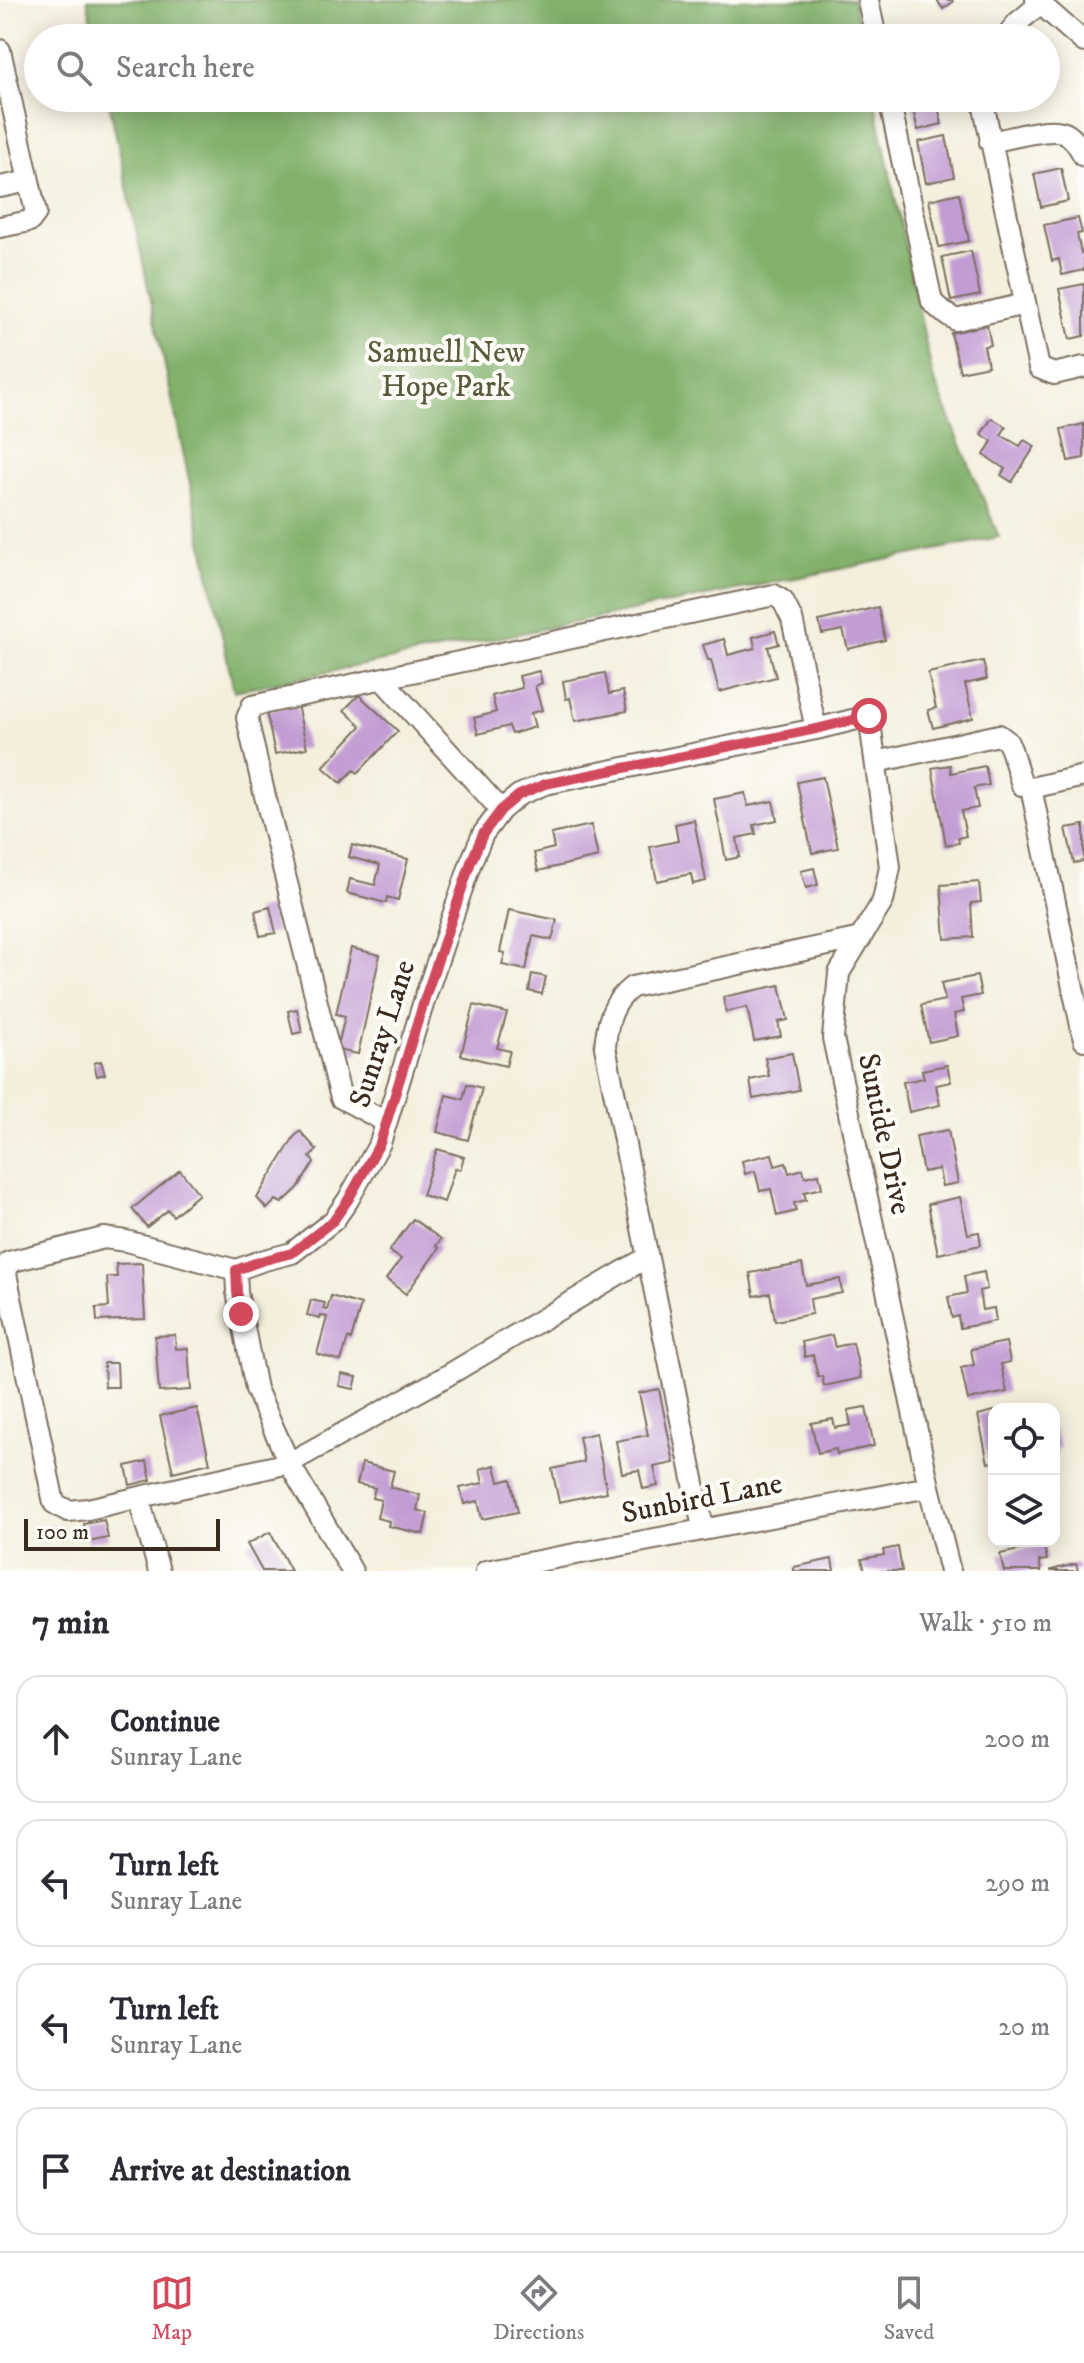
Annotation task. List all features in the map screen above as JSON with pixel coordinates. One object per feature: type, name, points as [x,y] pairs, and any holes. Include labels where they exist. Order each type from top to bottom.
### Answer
[{"type":"street","points":[[868,0],[873,24]]},
{"type":"street","points":[[1016,24],[1038,2],[1084,42]]},
{"type":"street","points":[[0,50],[36,213],[30,221],[0,227]]},
{"type":"street","points":[[892,112],[932,302],[956,320],[1025,304]]},
{"type":"street","points":[[985,112],[1039,368],[1054,374],[1084,367]]},
{"type":"street","points":[[990,142],[1062,132],[1072,138],[1084,156]]},
{"type":"street","points":[[0,187],[29,181]]},
{"type":"street","points":[[386,1122],[341,1098],[247,718],[252,706],[774,595],[783,601],[792,619],[816,729]]},
{"type":"street","points":[[382,679],[501,810]]},
{"type":"street","name":"Sunray Lane","points":[[236,1270],[292,1253],[334,1220],[380,1143],[471,862],[483,834],[501,810],[519,795],[545,784],[869,716]]},
{"type":"street","name":"Suntide Drive","points":[[869,716],[890,867],[883,901],[839,973],[833,1038],[929,1487],[950,1571]]},
{"type":"street","points":[[876,762],[999,735],[1011,749],[1022,785],[1031,788],[1084,776]]},
{"type":"street","points":[[1031,788],[1084,1040]]},
{"type":"street","points":[[703,1528],[605,1047],[607,1029],[621,995],[632,987],[861,938]]},
{"type":"street","points":[[352,1571],[289,1463],[256,1389],[237,1292],[236,1270],[104,1238],[9,1262],[6,1274],[54,1503],[68,1511],[139,1499],[289,1463],[443,1378],[646,1258]]},
{"type":"street","name":"Sunbird Lane","points":[[486,1571],[929,1487]]},
{"type":"street","points":[[139,1499],[159,1571]]},
{"type":"green space","points":[[87,0],[853,0],[858,24],[92,24]]},
{"type":"green space","name":"Samuell New Hope Park","points":[[111,112],[877,112],[933,377],[999,537],[234,691]]},
{"type":"building","points":[[937,0],[952,0],[953,2],[943,9]]},
{"type":"building","points":[[914,112],[939,112],[942,124],[918,130]]},
{"type":"building","points":[[946,136],[954,177],[926,183],[918,142]]},
{"type":"building","points":[[1061,168],[1068,201],[1041,207],[1034,174]]},
{"type":"building","points":[[959,193],[969,241],[939,247],[929,200]]},
{"type":"building","points":[[1078,218],[1082,233],[1077,234],[1081,253],[1084,252],[1084,270],[1062,275],[1059,259],[1052,261],[1044,225]]},
{"type":"building","points":[[971,251],[980,295],[951,301],[942,257]]},
{"type":"building","points":[[1084,284],[1084,336],[1070,339],[1059,289]]},
{"type":"building","points":[[987,325],[991,345],[984,346],[988,366],[960,372],[951,333]]},
{"type":"building","points":[[992,418],[1006,427],[1001,435],[1020,446],[1024,440],[1035,446],[1012,482],[1001,475],[1005,469],[984,455],[992,441],[981,434]]},
{"type":"building","points":[[1084,424],[1084,458],[1068,461],[1061,429]]},
{"type":"building","points":[[878,607],[885,640],[848,649],[843,630],[822,634],[819,621]]},
{"type":"building","points":[[775,631],[779,644],[768,647],[776,677],[719,692],[711,660],[708,660],[703,645],[724,639],[728,655],[755,648],[753,637]]},
{"type":"building","points":[[983,661],[987,679],[965,684],[973,718],[933,728],[928,710],[936,708],[928,673]]},
{"type":"building","points":[[539,671],[542,683],[535,686],[542,710],[531,713],[535,727],[512,734],[509,726],[478,734],[474,718],[496,712],[492,696],[522,688],[519,676]]},
{"type":"building","points":[[605,673],[609,694],[623,691],[627,711],[575,721],[563,681]]},
{"type":"building","points":[[359,695],[398,731],[358,773],[354,770],[341,783],[323,767],[361,726],[344,710]]},
{"type":"building","points":[[297,705],[307,748],[275,754],[266,711]]},
{"type":"building","points":[[950,765],[951,773],[985,766],[989,785],[974,788],[978,808],[961,811],[966,836],[958,838],[959,843],[946,845],[932,768]]},
{"type":"building","points":[[823,777],[838,848],[812,853],[797,782]]},
{"type":"building","points":[[745,793],[748,806],[773,801],[777,820],[754,825],[756,834],[737,838],[740,857],[726,860],[714,799]]},
{"type":"building","points":[[694,820],[706,881],[693,884],[691,874],[657,881],[650,847],[678,841],[675,824]]},
{"type":"building","points":[[591,825],[598,857],[538,871],[534,853],[554,848],[551,834]]},
{"type":"building","points":[[1084,825],[1084,861],[1074,863],[1066,828]]},
{"type":"building","points":[[352,845],[408,859],[398,900],[387,897],[386,903],[347,893],[350,879],[375,885],[380,865],[349,857]]},
{"type":"building","points":[[814,868],[818,885],[806,888],[801,871]]},
{"type":"building","points":[[979,882],[981,902],[971,903],[973,937],[945,939],[941,885]]},
{"type":"building","points":[[270,907],[276,933],[260,936],[255,911]]},
{"type":"building","points":[[509,910],[557,920],[552,940],[533,936],[526,970],[502,965],[505,953],[500,952]]},
{"type":"building","points":[[351,948],[380,955],[358,1054],[337,1050],[345,1016],[336,1014]]},
{"type":"building","points":[[532,974],[546,977],[542,994],[529,991]]},
{"type":"building","points":[[977,976],[981,995],[961,999],[964,1012],[954,1014],[958,1036],[929,1042],[921,1005],[945,1000],[941,983]]},
{"type":"building","points":[[780,985],[788,1020],[778,1022],[781,1036],[754,1041],[747,1007],[726,1012],[723,997]]},
{"type":"building","points":[[474,1005],[507,1013],[497,1048],[510,1051],[506,1066],[461,1055]]},
{"type":"building","points":[[297,1009],[302,1032],[293,1034],[288,1011]]},
{"type":"building","points":[[792,1053],[799,1090],[753,1099],[750,1080],[769,1076],[765,1058]]},
{"type":"building","points":[[101,1061],[105,1074],[97,1076],[94,1063]]},
{"type":"building","points":[[947,1065],[951,1082],[936,1085],[940,1105],[909,1112],[903,1082],[924,1078],[922,1070]]},
{"type":"building","points":[[467,1084],[482,1088],[468,1140],[437,1132],[446,1095],[463,1099]]},
{"type":"building","points":[[948,1130],[958,1183],[942,1186],[939,1169],[923,1172],[916,1136]]},
{"type":"building","points":[[300,1131],[317,1150],[310,1157],[314,1162],[298,1188],[282,1203],[276,1200],[267,1209],[257,1198]]},
{"type":"building","points":[[437,1149],[464,1157],[460,1170],[455,1168],[444,1202],[422,1195]]},
{"type":"building","points":[[772,1154],[775,1166],[786,1163],[789,1173],[803,1169],[805,1177],[819,1174],[822,1188],[804,1192],[806,1200],[794,1203],[796,1211],[777,1216],[771,1189],[760,1191],[755,1171],[745,1174],[742,1161]]},
{"type":"building","points":[[180,1170],[199,1194],[173,1216],[168,1210],[147,1227],[132,1209]]},
{"type":"building","points":[[960,1197],[968,1234],[979,1232],[981,1245],[938,1254],[928,1204]]},
{"type":"building","points":[[413,1219],[441,1239],[436,1246],[439,1248],[406,1294],[386,1279],[401,1259],[389,1251]]},
{"type":"building","points":[[142,1263],[145,1319],[97,1321],[96,1308],[109,1307],[107,1277],[117,1277],[116,1264]]},
{"type":"building","points":[[802,1264],[806,1285],[840,1279],[842,1293],[810,1299],[812,1314],[775,1321],[770,1293],[754,1296],[750,1273]]},
{"type":"building","points":[[984,1272],[987,1289],[979,1291],[982,1310],[994,1308],[996,1321],[960,1328],[958,1316],[952,1318],[948,1297],[967,1293],[964,1276]]},
{"type":"building","points":[[331,1296],[361,1305],[341,1361],[317,1354],[327,1317],[321,1316],[320,1319],[307,1315],[311,1300],[325,1303],[323,1309],[327,1310]]},
{"type":"building","points":[[175,1335],[176,1349],[188,1348],[191,1390],[159,1392],[155,1336]]},
{"type":"building","points":[[832,1335],[835,1347],[853,1343],[861,1378],[824,1386],[822,1376],[818,1377],[813,1355],[805,1357],[802,1342]]},
{"type":"building","points":[[1006,1342],[1010,1362],[1001,1364],[1007,1392],[968,1400],[961,1368],[974,1365],[971,1349]]},
{"type":"building","points":[[104,1363],[117,1363],[118,1387],[105,1387]]},
{"type":"building","points":[[342,1374],[357,1377],[354,1389],[339,1386]]},
{"type":"building","points":[[659,1389],[674,1463],[654,1467],[658,1486],[643,1489],[639,1470],[622,1473],[616,1441],[648,1435],[639,1393]]},
{"type":"building","points":[[866,1407],[874,1446],[837,1454],[836,1449],[818,1453],[811,1423],[833,1419],[835,1428],[851,1425],[848,1410]]},
{"type":"building","points":[[197,1408],[210,1463],[173,1472],[160,1416]]},
{"type":"building","points":[[988,1412],[988,1463],[978,1415]]},
{"type":"building","points":[[596,1433],[607,1492],[559,1502],[552,1469],[584,1462],[579,1437]]},
{"type":"building","points":[[147,1461],[151,1480],[130,1485],[126,1466]]},
{"type":"building","points":[[362,1463],[394,1471],[390,1487],[420,1495],[417,1510],[428,1513],[423,1534],[388,1526],[389,1521],[377,1518],[381,1500],[372,1498],[375,1488],[357,1484]]},
{"type":"building","points":[[495,1465],[499,1482],[511,1479],[518,1512],[482,1519],[478,1501],[464,1504],[460,1488],[483,1483],[480,1469]]},
{"type":"building","points":[[104,1520],[108,1538],[88,1542],[84,1524]]},
{"type":"building","points":[[270,1532],[291,1571],[262,1571],[247,1544]]},
{"type":"building","points":[[898,1547],[902,1571],[865,1571],[862,1559],[884,1555],[883,1550]]},
{"type":"building","points":[[1044,1547],[1047,1560],[1039,1561],[1041,1571],[1004,1571],[1000,1554]]},
{"type":"building","points":[[832,1559],[834,1571],[794,1571],[794,1567]]},
{"type":"building","points":[[1076,1564],[1078,1571],[1051,1571],[1051,1570]]},
{"type":"route","points":[[241,1314],[236,1270],[292,1253],[321,1232],[348,1200],[380,1143],[471,862],[483,834],[501,810],[519,795],[545,784],[869,716]]}]
